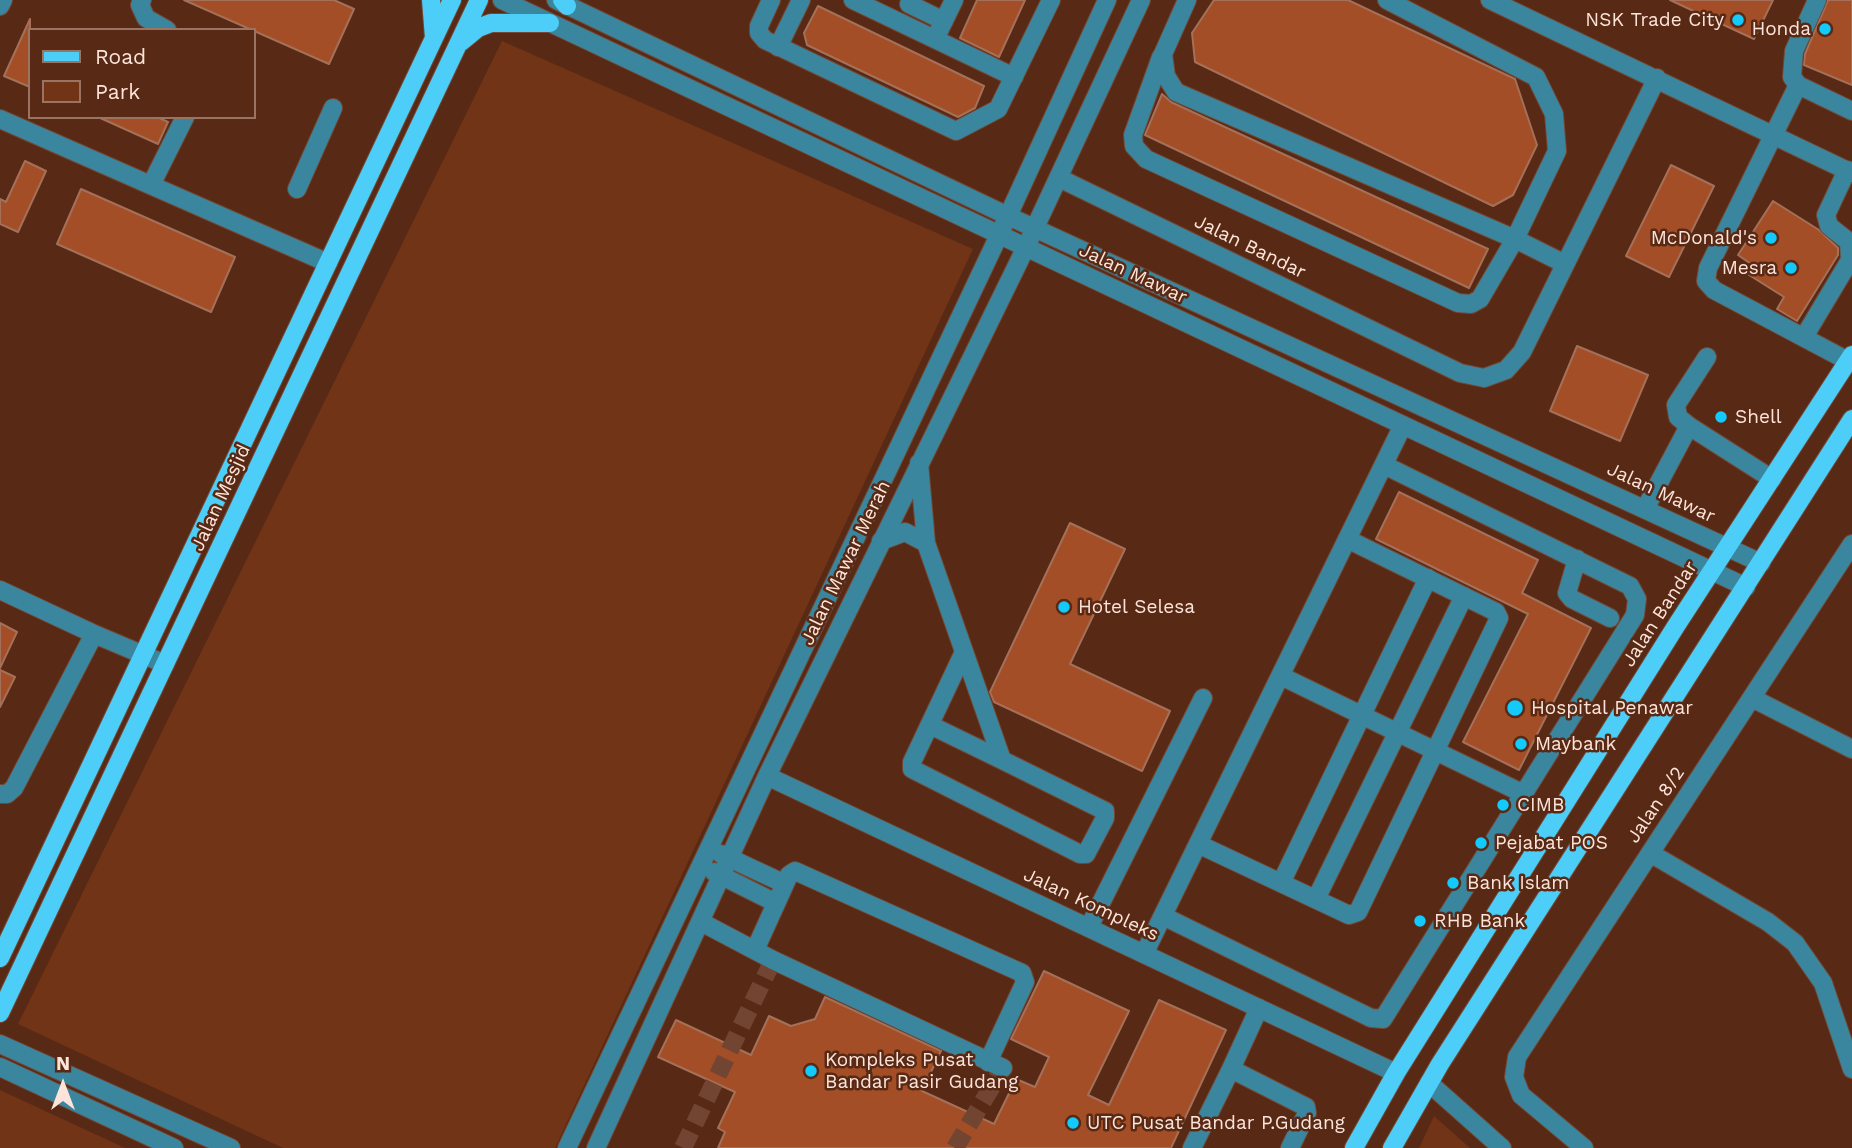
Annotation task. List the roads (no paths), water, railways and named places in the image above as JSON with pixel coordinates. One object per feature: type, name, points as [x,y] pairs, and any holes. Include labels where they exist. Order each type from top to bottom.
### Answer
[{"type":"main road","points":[[431,0],[434,38]]},
{"type":"main road","name":"Jalan Mesjid","points":[[0,958],[452,0]]},
{"type":"main road","name":"Jalan Mesjid","points":[[0,1013],[480,0]]},
{"type":"main road","points":[[450,62],[462,41],[478,28],[491,23],[550,23]]},
{"type":"main road","name":"Jalan Bandar","points":[[1354,1148],[1396,1073],[1712,571],[1850,358]]},
{"type":"main road","points":[[1392,1148],[1429,1083],[1852,419]]},
{"type":"street","points":[[0,6],[3,0]]},
{"type":"street","points":[[142,0],[140,5],[146,18],[164,28]]},
{"type":"street","name":"Jalan Mawar","points":[[502,0],[1745,587]]},
{"type":"street","points":[[771,0],[759,26],[759,33],[778,47],[948,128],[960,131],[993,114],[1051,0]]},
{"type":"street","points":[[778,47],[801,0]]},
{"type":"street","points":[[935,39],[954,0]]},
{"type":"street","name":"Jalan Mawar Merah","points":[[603,1146],[767,776],[919,459],[1026,247],[1141,0]]},
{"type":"street","points":[[1187,0],[1163,54],[1133,135],[1134,146],[1146,159],[1458,303],[1471,304],[1480,299],[1515,239],[1557,151],[1554,114],[1536,77],[1407,5],[1387,0]]},
{"type":"street","points":[[1490,0],[1849,171],[1826,215],[1829,226],[1849,242],[1850,260],[1804,337]]},
{"type":"street","points":[[1817,0],[1794,51],[1791,67],[1798,85],[1852,111]]},
{"type":"street","name":"Jalan Mawar Merah","points":[[567,1148],[1008,216],[1103,1]]},
{"type":"street","name":"Jalan Mawar","points":[[561,2],[1008,216],[1761,563]]},
{"type":"street","points":[[900,22],[910,2],[944,20]]},
{"type":"street","points":[[865,3],[1014,77]]},
{"type":"street","points":[[1163,54],[1166,76],[1177,92],[1515,239],[1565,264]]},
{"type":"street","name":"Jalan Bandar","points":[[1059,178],[1472,377],[1495,376],[1515,362],[1657,78]]},
{"type":"street","points":[[1798,85],[1708,268],[1706,281],[1714,290],[1850,358]]},
{"type":"street","points":[[296,189],[333,108]]},
{"type":"street","points":[[0,119],[328,263]]},
{"type":"street","points":[[151,185],[184,119]]},
{"type":"street","points":[[1707,357],[1676,405],[1678,417],[1772,479]]},
{"type":"street","points":[[1144,954],[1403,425]]},
{"type":"street","points":[[1645,509],[1689,426]]},
{"type":"street","points":[[919,459],[920,503],[926,543],[1002,760]]},
{"type":"street","points":[[1163,916],[1371,1018],[1382,1019],[1629,626],[1637,607],[1637,599],[1630,586],[1384,465]]},
{"type":"street","points":[[881,541],[905,532],[926,543]]},
{"type":"street","points":[[1198,844],[1349,915],[1358,912],[1499,621],[1496,612],[1348,539]]},
{"type":"street","name":"Jalan 8/2","points":[[1584,1148],[1521,1095],[1514,1077],[1517,1057],[1852,544]]},
{"type":"street","points":[[1577,559],[1567,593],[1572,599],[1610,618]]},
{"type":"street","points":[[1280,883],[1428,578]]},
{"type":"street","points":[[0,590],[165,664]]},
{"type":"street","points":[[1316,900],[1464,596]]},
{"type":"street","points":[[0,794],[7,794],[14,788],[93,634]]},
{"type":"street","points":[[930,724],[1105,811],[1105,818],[1086,854],[1080,854],[912,769],[912,762],[963,654]]},
{"type":"street","points":[[1280,676],[1524,793]]},
{"type":"street","points":[[1088,928],[1203,698]]},
{"type":"street","points":[[1752,698],[1852,749]]},
{"type":"street","name":"Jalan Kompleks","points":[[767,776],[1396,1073]]},
{"type":"street","points":[[709,849],[785,884]]},
{"type":"street","points":[[1650,853],[1768,922],[1795,943],[1823,983],[1852,1069]]},
{"type":"street","points":[[701,866],[776,903]]},
{"type":"street","points":[[701,922],[755,950],[996,1065],[1025,982],[1022,973],[799,872],[792,872],[785,884],[755,950]]},
{"type":"street","points":[[1192,1148],[1259,1008]]},
{"type":"street","points":[[0,1044],[232,1148]]},
{"type":"street","points":[[0,1067],[174,1148]]},
{"type":"street","points":[[1231,1069],[1306,1107],[1307,1113],[1290,1148]]},
{"type":"street","points":[[1429,1083],[1502,1148]]},
{"type":"street","points":[[575,1131],[603,1146]]},
{"type":"tunnel","points":[[683,1148],[773,960]]},
{"type":"tunnel","points":[[955,1148],[1003,1068]]},
{"type":"place","name":"NSK Trade City","points":[[1738,20]]},
{"type":"place","name":"Honda","points":[[1825,29]]},
{"type":"place","name":"McDonald's","points":[[1771,238]]},
{"type":"place","name":"Mesra","points":[[1791,268]]},
{"type":"place","name":"Shell","points":[[1721,417]]},
{"type":"place","name":"Hotel Selesa","points":[[1064,607]]},
{"type":"place","name":"Hospital Penawar","points":[[1515,708]]},
{"type":"place","name":"Maybank","points":[[1521,744]]},
{"type":"place","name":"CIMB","points":[[1503,805]]},
{"type":"place","name":"Pejabat POS","points":[[1481,843]]},
{"type":"place","name":"Bank Islam","points":[[1453,883]]},
{"type":"place","name":"RHB Bank","points":[[1420,921]]},
{"type":"place","name":"Kompleks Pusat Bandar Pasir Gudang","points":[[811,1071]]},
{"type":"place","name":"UTC Pusat Bandar P.Gudang","points":[[1073,1123]]}]
